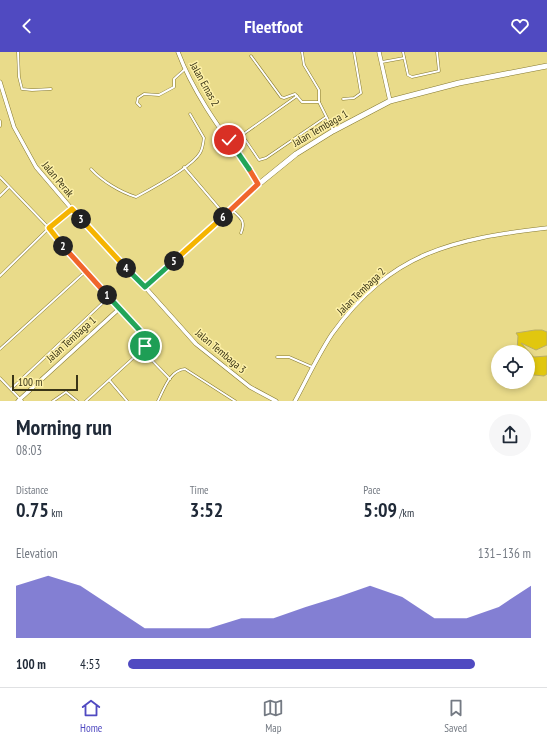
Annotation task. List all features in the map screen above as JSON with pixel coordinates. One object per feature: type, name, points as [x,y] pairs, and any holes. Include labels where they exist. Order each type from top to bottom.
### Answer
[{"type":"street","name":"Jalan Emas 2","points":[[178,52],[185,69],[216,121],[258,184]]},
{"type":"street","points":[[379,52],[390,101]]},
{"type":"street","name":"Jalan Tembaga 1","points":[[145,287],[258,184],[296,154],[333,131],[390,101],[466,82],[547,66]]},
{"type":"street","name":"Jalan Perak","points":[[0,82],[14,127],[36,167],[94,235],[145,287]]},
{"type":"street","name":"Jalan Tembaga 2","points":[[295,401],[332,335],[342,322],[362,300],[401,267],[426,253],[462,241],[498,234],[547,228]]},
{"type":"street","name":"Jalan Tembaga 3","points":[[145,287],[196,344],[250,387],[276,401]]},
{"type":"street","name":"Jalan Tembaga 1","points":[[20,400],[120,308]]},
{"type":"lane","points":[[18,52],[19,77],[22,89],[51,89]]},
{"type":"lane","points":[[302,52],[304,65],[319,90],[319,102],[333,131]]},
{"type":"lane","points":[[343,100],[354,98],[361,93],[354,52]]},
{"type":"lane","points":[[403,52],[408,76],[412,77],[439,71],[436,52]]},
{"type":"lane","points":[[251,56],[281,97],[284,98],[293,94],[302,102],[319,102]]},
{"type":"lane","points":[[382,62],[404,58]]},
{"type":"lane","points":[[140,106],[137,103],[138,98],[144,94],[159,95],[174,87],[174,79],[185,69]]},
{"type":"lane","points":[[297,96],[242,135],[259,160],[266,158],[326,116]]},
{"type":"lane","points":[[91,169],[98,176],[129,195],[136,197],[195,160],[200,153],[204,138],[190,114]]},
{"type":"lane","points":[[0,121],[0,126]]},
{"type":"lane","points":[[184,167],[225,215]]},
{"type":"lane","points":[[0,177],[49,228],[85,272],[120,308],[145,338],[146,344],[142,350],[87,401]]},
{"type":"lane","points":[[0,196],[10,187]]},
{"type":"lane","points":[[0,276],[49,228],[72,209]]},
{"type":"lane","points":[[231,209],[243,220],[244,225],[241,232]]},
{"type":"lane","points":[[0,349],[85,272]]},
{"type":"lane","points":[[11,389],[109,297]]},
{"type":"lane","points":[[142,350],[170,378]]},
{"type":"lane","points":[[277,357],[289,357],[313,367]]},
{"type":"lane","points":[[158,401],[170,378],[180,369],[185,369],[235,401]]},
{"type":"lane","points":[[0,378],[20,400]]},
{"type":"lane","points":[[110,381],[127,401]]},
{"type":"lane","points":[[53,401],[66,392],[77,401]]},
{"type":"shaded area","points":[[0,52],[547,52],[547,401],[0,401]]},
{"type":"building","points":[[542,330],[547,332],[547,345],[536,350],[535,345],[525,345],[521,343],[523,345],[517,345],[518,336],[516,333]]},
{"type":"building","points":[[547,356],[547,374],[544,376],[535,375],[535,357]]},
{"type":"route","points":[[145,346],[146,341],[144,335],[85,272],[49,228],[72,209],[94,235],[145,287],[258,184],[229,140]]}]
